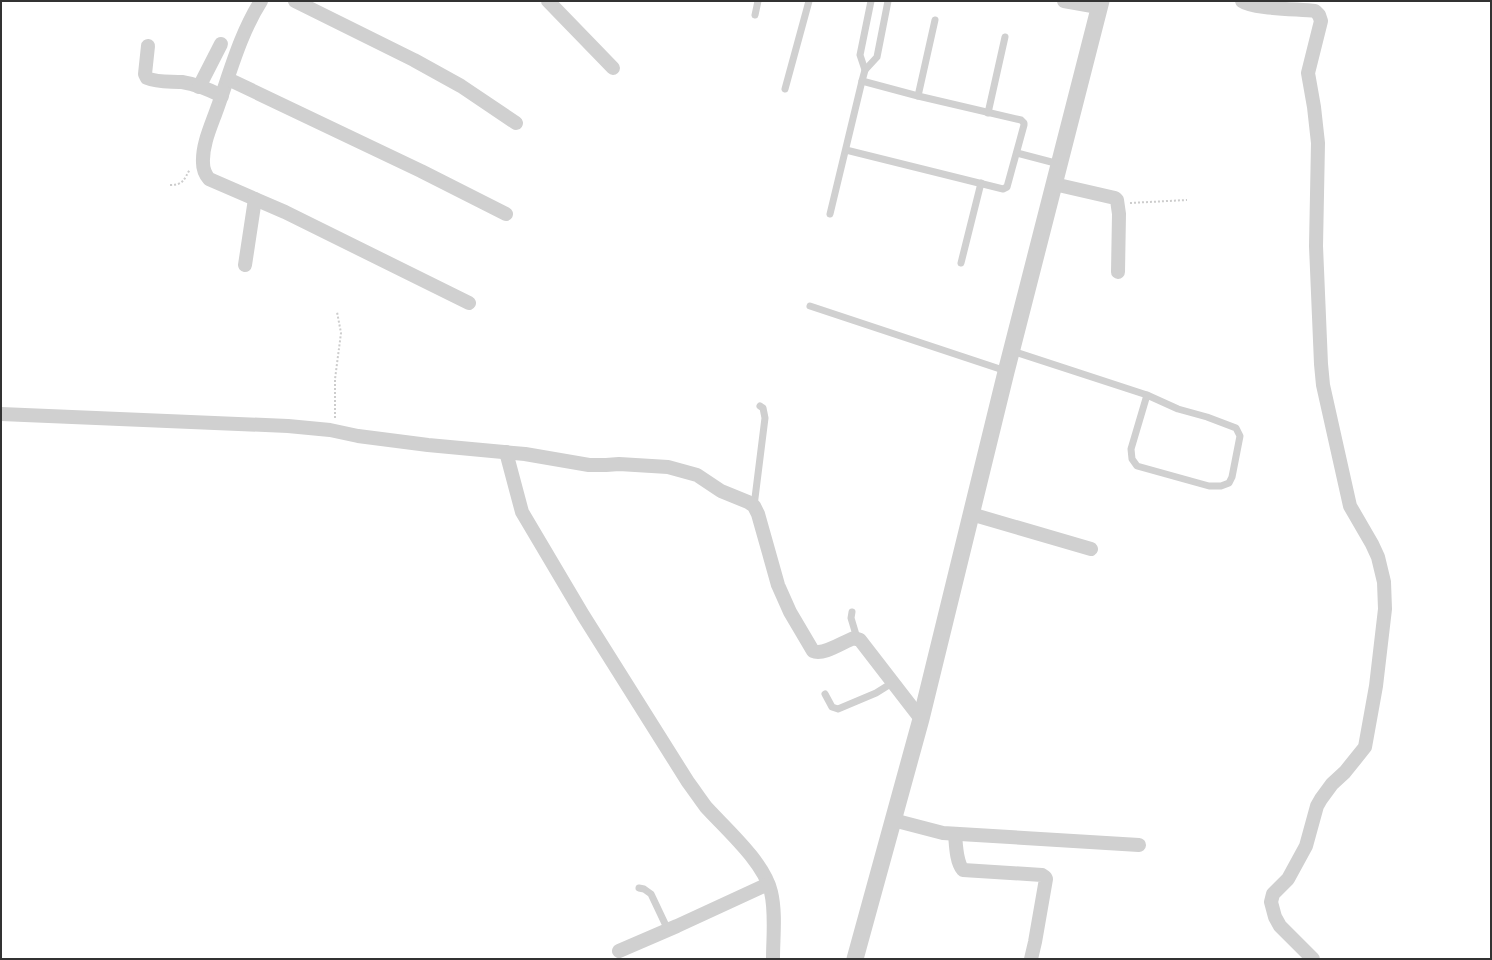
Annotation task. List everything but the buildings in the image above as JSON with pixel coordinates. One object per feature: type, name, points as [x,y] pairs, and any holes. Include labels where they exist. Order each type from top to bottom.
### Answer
[{"type":"street","points":[[261,1],[255,10],[245,32],[207,138],[204,151],[204,173],[209,179],[306,222],[469,303]]},
{"type":"street","points":[[295,1],[454,82],[516,123]]},
{"type":"street","points":[[548,1],[613,68]]},
{"type":"street","points":[[855,959],[920,719],[1099,4],[1064,1]]},
{"type":"street","points":[[1242,1],[1260,6],[1315,11],[1320,15],[1321,21],[1308,73],[1318,143],[1316,246],[1320,364],[1323,385],[1350,506],[1378,557],[1384,582],[1385,609],[1376,686],[1365,747],[1345,772],[1332,784],[1321,799],[1317,806],[1306,846],[1288,879],[1273,894],[1271,902],[1274,916],[1280,926],[1313,959]]},
{"type":"street","points":[[199,87],[221,44]]},
{"type":"street","points":[[148,46],[145,74],[147,78],[155,81],[184,82],[222,96]]},
{"type":"street","points":[[228,79],[421,171],[506,214]]},
{"type":"street","points":[[1054,184],[1114,198],[1119,204],[1118,272]]},
{"type":"street","points":[[245,265],[255,199]]},
{"type":"street","points":[[1,414],[288,426],[335,431],[358,436],[428,446],[525,454],[590,465],[619,464],[668,467],[683,470],[697,475],[721,491],[754,506],[758,514],[778,585],[790,612],[813,651],[819,653],[826,651],[850,639],[857,638],[920,719]]},
{"type":"street","points":[[506,452],[522,512],[583,615],[688,782],[706,806],[729,830],[753,860],[768,884],[773,907],[773,959]]},
{"type":"street","points":[[971,514],[1091,549]]},
{"type":"street","points":[[893,820],[943,833],[1139,845]]},
{"type":"street","points":[[955,834],[960,867],[963,870],[1045,877],[1046,879],[1031,959]]},
{"type":"street","points":[[619,950],[668,930],[768,884]]},
{"type":"lane","points":[[755,15],[756,1]]},
{"type":"lane","points":[[785,89],[809,1]]},
{"type":"lane","points":[[865,70],[860,55],[871,1]]},
{"type":"lane","points":[[830,214],[865,70],[877,57],[888,1]]},
{"type":"lane","points":[[918,96],[935,20]]},
{"type":"lane","points":[[988,113],[1006,37]]},
{"type":"lane","points":[[846,150],[1005,189],[1024,125],[1023,121],[862,81]]},
{"type":"lane","points":[[1017,152],[1059,164]]},
{"type":"lane","points":[[962,263],[981,183]]},
{"type":"lane","points":[[810,306],[1006,372]]},
{"type":"lane","points":[[1012,351],[1147,394],[1178,409],[1207,417],[1236,428],[1240,436],[1232,477],[1229,483],[1221,486],[1209,486],[1137,466],[1132,459],[1131,449],[1147,394]]},
{"type":"lane","points":[[754,506],[765,418],[763,408],[760,406]]},
{"type":"lane","points":[[852,612],[851,618],[857,638]]},
{"type":"lane","points":[[825,694],[832,707],[838,709],[876,693],[892,683]]},
{"type":"lane","points":[[639,888],[644,889],[651,894],[668,930]]},
{"type":"path","points":[[170,185],[182,183],[197,154],[204,151]]},
{"type":"path","points":[[1119,204],[1187,200]]},
{"type":"path","points":[[335,431],[335,379],[341,333],[337,312]]}]
